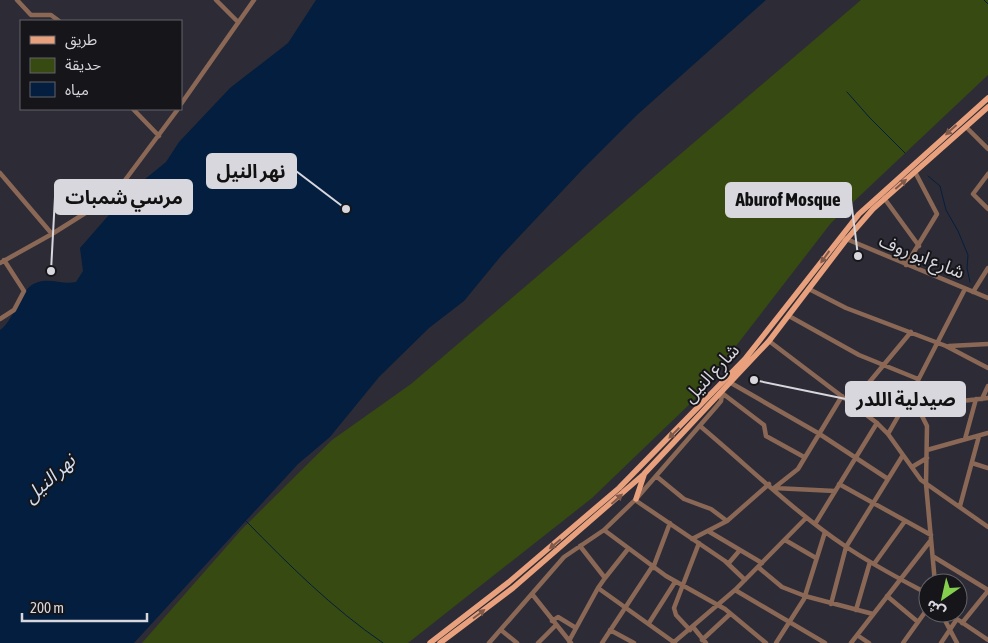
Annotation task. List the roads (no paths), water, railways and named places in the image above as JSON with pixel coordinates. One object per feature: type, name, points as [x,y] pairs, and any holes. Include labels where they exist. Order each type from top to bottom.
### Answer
[{"type":"main road","name":"شارع النيل","points":[[430,643],[591,514],[647,460],[745,359],[782,314],[840,236],[880,193],[988,98]]},
{"type":"main road","name":"شارع النيل","points":[[440,643],[513,588],[644,474],[769,341],[846,240],[884,198],[988,107]]},
{"type":"main road","points":[[635,499],[647,460]]},
{"type":"street","points":[[17,0],[31,15],[51,15],[57,20]]},
{"type":"street","points":[[216,0],[238,22]]},
{"type":"street","points":[[182,103],[254,0]]},
{"type":"street","points":[[134,110],[159,136]]},
{"type":"street","points":[[0,313],[2,318],[14,310],[24,291],[2,262],[52,234],[114,195],[177,110]]},
{"type":"street","points":[[966,127],[988,149]]},
{"type":"street","points":[[906,265],[937,214],[914,172]]},
{"type":"street","points":[[0,173],[52,234]]},
{"type":"street","points":[[988,174],[973,194],[988,208]]},
{"type":"street","points":[[884,198],[918,246]]},
{"type":"street","name":"شارع ابو روف","points":[[840,236],[988,298]]},
{"type":"street","points":[[973,292],[988,268]]},
{"type":"street","points":[[888,434],[965,289]]},
{"type":"street","points":[[809,290],[846,308],[946,346],[988,368]]},
{"type":"street","points":[[789,316],[845,348],[918,379]]},
{"type":"street","points":[[852,403],[911,332]]},
{"type":"street","points":[[769,341],[877,423],[888,434],[926,484],[988,527]]},
{"type":"street","points":[[946,346],[988,344]]},
{"type":"street","points":[[731,383],[818,433],[888,479]]},
{"type":"street","points":[[965,439],[979,399],[988,386]]},
{"type":"street","points":[[912,392],[927,426],[926,484],[935,573]]},
{"type":"street","points":[[489,643],[564,557],[604,530],[635,499],[719,404],[722,393],[764,425],[766,436],[804,458]]},
{"type":"street","points":[[774,488],[796,472],[842,396]]},
{"type":"street","points":[[918,406],[988,398]]},
{"type":"street","points":[[815,524],[877,423]]},
{"type":"street","points":[[700,426],[824,532],[872,563],[918,588]]},
{"type":"street","points":[[927,450],[988,433]]},
{"type":"street","points":[[960,506],[979,436]]},
{"type":"street","points":[[831,604],[846,547],[903,455]]},
{"type":"street","points":[[912,467],[926,458]]},
{"type":"street","points":[[972,463],[988,468]]},
{"type":"street","points":[[656,476],[684,499],[710,509],[727,521]]},
{"type":"street","points":[[692,539],[727,521],[769,484]]},
{"type":"street","points":[[839,484],[931,537]]},
{"type":"street","points":[[774,488],[835,491]]},
{"type":"street","points":[[635,499],[728,564],[744,580]]},
{"type":"street","points":[[598,588],[674,643],[735,590],[806,518]]},
{"type":"street","points":[[856,610],[872,563],[905,522]]},
{"type":"street","points":[[602,643],[652,567],[670,523]]},
{"type":"street","points":[[604,530],[652,567],[675,582],[719,605],[766,643]]},
{"type":"street","points":[[708,531],[740,550],[760,565],[779,586],[831,604],[873,614]]},
{"type":"street","points":[[776,643],[805,596],[824,532]]},
{"type":"street","points":[[851,643],[931,537]]},
{"type":"street","points":[[785,540],[816,558]]},
{"type":"street","points":[[698,543],[676,601],[675,611],[704,641],[730,614]]},
{"type":"street","points":[[580,546],[605,578]]},
{"type":"street","points":[[532,594],[553,624],[570,642],[598,588],[628,549]]},
{"type":"street","points":[[728,564],[740,550]]},
{"type":"street","points":[[934,557],[988,590],[968,615]]},
{"type":"street","points":[[648,623],[675,582]]},
{"type":"street","points":[[735,590],[825,643]]},
{"type":"street","points":[[887,596],[918,622],[902,643]]},
{"type":"street","points":[[538,643],[559,617],[576,628]]},
{"type":"street","points":[[946,623],[957,643]]},
{"type":"street","points":[[941,643],[954,623]]},
{"type":"street","points":[[962,623],[988,640]]},
{"type":"street","points":[[501,630],[517,643]]},
{"type":"street","points":[[610,630],[634,643]]},
{"type":"street","points":[[857,635],[869,643]]},
{"type":"street","points":[[813,643],[818,639]]},
{"type":"water","points":[[316,0],[766,0],[637,115],[581,171],[501,256],[464,301],[429,328],[379,377],[330,437],[298,464],[134,643],[0,643],[0,330],[10,319],[21,297],[31,285],[43,281],[76,282],[83,271],[80,248],[129,192],[166,162],[179,142],[230,88],[288,43]]},
{"type":"waterway","points":[[984,0],[988,4]]},
{"type":"waterway","points":[[847,92],[905,153]]},
{"type":"waterway","points":[[928,176],[940,186],[946,210],[958,231],[968,255],[967,268],[970,282]]},
{"type":"waterway","points":[[246,521],[329,601],[383,643]]},
{"type":"place","name":"نهر النيل","points":[[346,209]]},
{"type":"place","name":"Aburof Mosque","points":[[858,256]]},
{"type":"place","name":"مرسي شمبات","points":[[51,271]]},
{"type":"place","name":"صيدلية اللدر","points":[[754,380]]}]
